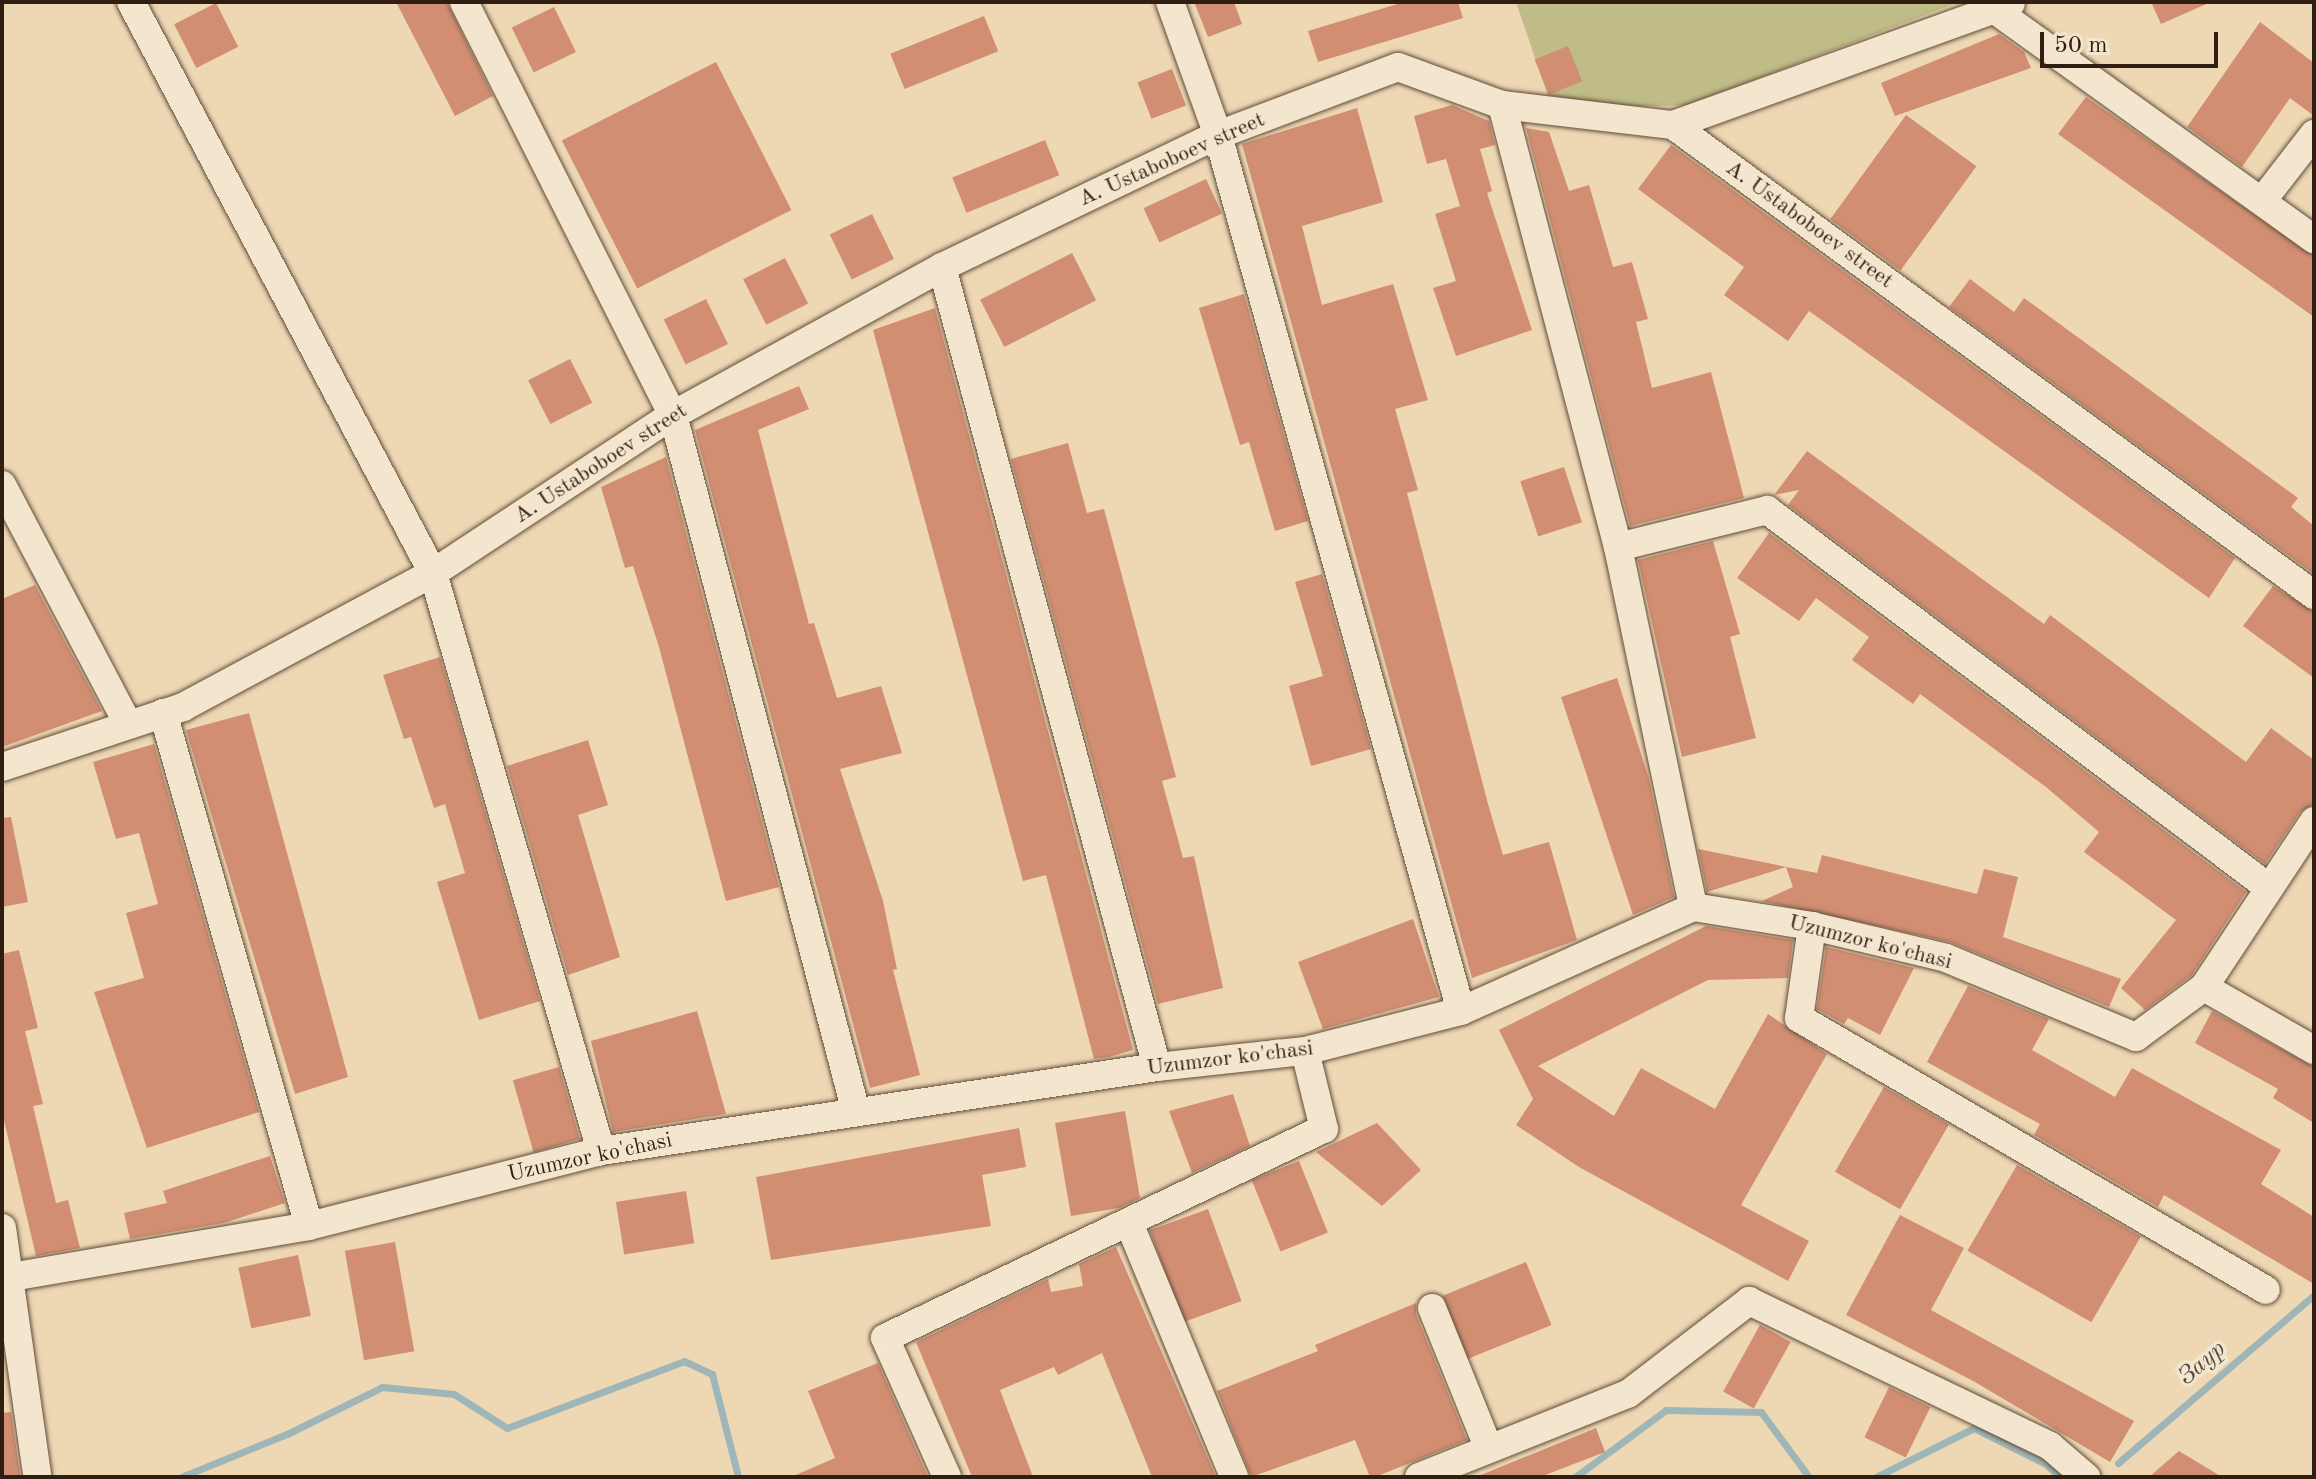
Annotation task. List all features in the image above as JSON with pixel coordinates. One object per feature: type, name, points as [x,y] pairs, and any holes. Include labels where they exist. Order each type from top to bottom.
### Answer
[{"type":"street","points":[[131,2],[433,573],[601,1151]]},
{"type":"street","points":[[464,2],[673,415],[856,1112]]},
{"type":"street","points":[[1170,2],[1218,135],[1461,1011]]},
{"type":"street","points":[[1673,125],[2004,6],[2314,239]]},
{"type":"street","name":"A. Ustaboboev street","points":[[2,767],[163,713],[433,573],[673,415],[942,267],[1218,135],[1398,67],[1502,105],[1673,125],[2314,595]]},
{"type":"street","points":[[1502,105],[1618,547],[1693,907]]},
{"type":"street","points":[[2262,201],[2314,134]]},
{"type":"street","points":[[942,267],[1157,1067]]},
{"type":"street","points":[[2,485],[128,724]]},
{"type":"street","points":[[1618,547],[1767,510],[2268,887]]},
{"type":"street","points":[[163,713],[309,1226]]},
{"type":"street","name":"Uzumzor ko'chasi","points":[[11,1277],[309,1226],[601,1151],[1157,1067],[1305,1051],[1461,1011],[1693,907],[1812,926],[1946,958],[2136,1037],[2204,987],[2314,821]]},
{"type":"street","points":[[1812,926],[1799,1018],[2266,1290]]},
{"type":"street","points":[[2204,987],[2314,1050]]},
{"type":"street","points":[[947,1477],[885,1338],[1324,1129],[1305,1051]]},
{"type":"street","points":[[1129,1223],[1234,1477]]},
{"type":"street","points":[[2,1228],[37,1475]]},
{"type":"street","points":[[1419,1477],[1628,1394],[1749,1301],[2050,1446],[2086,1477]]},
{"type":"street","points":[[1432,1308],[1489,1449]]},
{"type":"shaded area","points":[[1516,2],[1959,2],[1688,105],[1613,107],[1548,96]]},
{"type":"building","points":[[396,2],[447,2],[493,96],[455,116]]},
{"type":"building","points":[[1194,2],[1234,2],[1242,24],[1208,37]]},
{"type":"building","points":[[1404,2],[1458,2],[1463,18],[1318,62],[1308,31]]},
{"type":"building","points":[[2151,2],[2211,2],[2161,24]]},
{"type":"building","points":[[216,3],[238,47],[196,68],[174,24]]},
{"type":"building","points":[[554,7],[576,52],[534,73],[512,28]]},
{"type":"building","points":[[984,16],[998,51],[905,89],[890,54]]},
{"type":"building","points":[[2260,22],[2314,63],[2314,116],[2290,98],[2242,167],[2187,127]]},
{"type":"building","points":[[1999,34],[2024,52],[2031,68],[1895,116],[1881,83]]},
{"type":"building","points":[[1568,46],[1582,81],[1549,95],[1535,59]]},
{"type":"building","points":[[716,62],[791,210],[637,288],[562,141]]},
{"type":"building","points":[[1172,69],[1186,105],[1151,119],[1137,82]]},
{"type":"building","points":[[2086,97],[2314,256],[2314,317],[2058,134]]},
{"type":"building","points":[[1452,105],[1489,121],[1495,145],[1480,149],[1492,191],[1487,193],[1532,330],[1456,356],[1433,288],[1456,281],[1435,214],[1460,206],[1446,159],[1427,164],[1414,116]]},
{"type":"building","points":[[1357,108],[1383,202],[1302,226],[1322,305],[1393,284],[1428,400],[1395,409],[1418,490],[1407,493],[1488,804],[1503,855],[1549,842],[1577,940],[1472,978],[1242,144]]},
{"type":"building","points":[[1906,115],[1976,166],[1901,271],[1830,219]]},
{"type":"building","points":[[1526,128],[1549,132],[1569,191],[1589,185],[1613,267],[1632,262],[1648,319],[1636,322],[1652,388],[1711,372],[1744,498],[1630,526]]},
{"type":"building","points":[[1045,140],[1059,175],[967,213],[952,177]]},
{"type":"building","points":[[1671,145],[2235,558],[2209,598],[1809,311],[1788,341],[1724,295],[1744,267],[1638,189]]},
{"type":"building","points":[[1206,179],[1222,213],[1160,243],[1143,208]]},
{"type":"building","points":[[872,214],[894,259],[852,280],[830,235]]},
{"type":"building","points":[[1072,253],[1096,300],[1004,347],[980,300]]},
{"type":"building","points":[[785,258],[808,303],[766,325],[743,279]]},
{"type":"building","points":[[1970,279],[2014,312],[2024,298],[2298,498],[2291,507],[2314,526],[2314,574],[1949,307]]},
{"type":"building","points":[[1244,294],[1308,521],[1275,531],[1249,442],[1240,445],[1199,308]]},
{"type":"building","points":[[706,299],[728,344],[686,365],[664,320]]},
{"type":"building","points":[[935,308],[1133,1050],[1109,1057],[1094,1059],[1046,875],[1023,881],[873,330]]},
{"type":"building","points":[[570,359],[592,403],[550,424],[528,380]]},
{"type":"building","points":[[799,386],[809,409],[758,430],[809,624],[814,623],[837,698],[881,686],[902,753],[840,769],[883,901],[897,969],[893,970],[920,1075],[870,1088],[695,430]]},
{"type":"building","points":[[1068,443],[1087,513],[1104,509],[1176,777],[1162,781],[1183,858],[1194,856],[1223,988],[1158,1004],[1011,459]]},
{"type":"building","points":[[1807,451],[2044,624],[2050,615],[2246,762],[2271,728],[2314,760],[2314,804],[2300,812],[2265,864],[1788,505],[1799,490],[1774,495]]},
{"type":"building","points":[[666,457],[779,887],[726,901],[659,647],[633,566],[625,568],[601,487]]},
{"type":"building","points":[[1564,467],[1582,522],[1538,536],[1520,481]]},
{"type":"building","points":[[1769,533],[2246,892],[2192,975],[2145,1010],[2121,988],[2176,920],[2084,852],[2099,832],[2046,787],[1920,694],[1913,704],[1852,660],[1869,637],[1816,598],[1799,621],[1737,578]]},
{"type":"building","points":[[1713,541],[1740,634],[1730,637],[1756,738],[1682,757],[1638,560]]},
{"type":"building","points":[[1322,574],[1371,749],[1311,766],[1289,686],[1323,676],[1295,582]]},
{"type":"building","points":[[35,585],[102,711],[2,747],[2,599]]},
{"type":"building","points":[[2273,586],[2314,612],[2314,678],[2243,626]]},
{"type":"building","points":[[440,657],[540,1001],[479,1020],[437,882],[465,873],[445,804],[434,808],[411,737],[404,739],[383,675]]},
{"type":"building","points":[[1617,678],[1649,779],[1674,897],[1633,915],[1561,697]]},
{"type":"building","points":[[249,713],[348,1077],[295,1094],[186,730]]},
{"type":"building","points":[[588,740],[608,805],[578,815],[620,957],[568,975],[507,766]]},
{"type":"building","points":[[154,744],[259,1112],[147,1148],[94,992],[144,978],[126,913],[158,904],[139,833],[116,839],[93,762]]},
{"type":"building","points":[[11,817],[28,902],[2,907],[2,818]]},
{"type":"building","points":[[1698,849],[1817,873],[1822,855],[1977,894],[1984,869],[2018,877],[2003,937],[2121,979],[2109,1007],[1950,942],[1762,901],[1793,887],[1786,867],[1707,892]]},
{"type":"building","points":[[1413,919],[1439,997],[1323,1029],[1298,962]]},
{"type":"building","points":[[1706,926],[1793,940],[1788,978],[1708,980],[1538,1066],[1614,1116],[1641,1068],[1715,1109],[1768,1014],[1827,1054],[1741,1205],[1809,1241],[1788,1281],[1579,1167],[1516,1125],[1533,1099],[1499,1030]]},
{"type":"building","points":[[1826,947],[1914,968],[1880,1035],[1848,1018],[1844,1024],[1817,1009]]},
{"type":"building","points":[[19,950],[38,1028],[25,1031],[43,1104],[33,1106],[56,1203],[68,1200],[80,1248],[36,1256],[2,1112],[2,954]]},
{"type":"building","points":[[1968,986],[2049,1019],[2032,1050],[2115,1097],[2132,1068],[2281,1150],[2261,1184],[2314,1217],[2314,1284],[2164,1195],[2158,1207],[2034,1135],[2040,1124],[1927,1062]]},
{"type":"building","points":[[697,1011],[726,1114],[613,1132],[591,1041]]},
{"type":"building","points":[[2212,1011],[2314,1067],[2314,1123],[2273,1098],[2278,1089],[2195,1043]]},
{"type":"building","points":[[559,1067],[580,1139],[534,1152],[513,1080]]},
{"type":"building","points":[[1884,1087],[1949,1124],[1900,1209],[1835,1172]]},
{"type":"building","points":[[1233,1094],[1250,1146],[1192,1173],[1169,1111]]},
{"type":"building","points":[[1125,1111],[1140,1198],[1119,1208],[1071,1216],[1055,1123]]},
{"type":"building","points":[[1377,1123],[1421,1170],[1382,1206],[1316,1152]]},
{"type":"building","points":[[1019,1128],[1026,1167],[982,1175],[991,1226],[771,1260],[756,1177]]},
{"type":"building","points":[[270,1156],[285,1203],[224,1223],[130,1239],[124,1213],[167,1203],[163,1191]]},
{"type":"building","points":[[1299,1161],[1328,1232],[1281,1251],[1252,1180]]},
{"type":"building","points":[[2017,1165],[2141,1236],[2091,1322],[1968,1251]]},
{"type":"building","points":[[686,1191],[694,1243],[624,1254],[616,1202]]},
{"type":"building","points":[[1208,1209],[1242,1301],[1183,1322],[1150,1230]]},
{"type":"building","points":[[1900,1215],[1964,1248],[1931,1310],[2134,1421],[2110,1462],[1975,1382],[1846,1315]]},
{"type":"building","points":[[395,1242],[414,1351],[364,1360],[345,1251]]},
{"type":"building","points":[[1116,1247],[1216,1477],[1152,1477],[1102,1353],[1058,1375],[1054,1367],[1000,1390],[1033,1477],[972,1477],[916,1342],[1048,1279],[1051,1292],[1083,1286],[1079,1264]]},
{"type":"building","points":[[298,1255],[311,1316],[251,1328],[238,1268]]},
{"type":"building","points":[[1526,1262],[1551,1325],[1468,1359],[1443,1296]]},
{"type":"building","points":[[1416,1303],[1416,1314],[1467,1440],[1375,1477],[1370,1477],[1355,1440],[1251,1477],[1217,1391],[1318,1351],[1315,1345]]},
{"type":"building","points":[[1760,1325],[1791,1342],[1754,1408],[1723,1391]]},
{"type":"building","points":[[878,1363],[928,1477],[791,1477],[835,1458],[808,1391]]},
{"type":"building","points":[[1889,1387],[1930,1407],[1906,1457],[1864,1437]]},
{"type":"building","points":[[11,1412],[20,1475],[2,1477],[2,1413]]},
{"type":"building","points":[[1596,1428],[1605,1452],[1540,1477],[1476,1477]]},
{"type":"building","points":[[2179,1451],[2222,1477],[2149,1477]]},
{"type":"waterway","name":"Заур","points":[[2118,1463],[2314,1295]]},
{"type":"waterway","points":[[181,1477],[287,1434],[382,1387],[454,1394],[507,1428],[684,1361],[712,1374],[738,1477]]},
{"type":"waterway","points":[[1575,1477],[1666,1410],[1761,1412],[1809,1477]]},
{"type":"waterway","points":[[1876,1477],[1974,1428],[2046,1464],[2060,1477]]}]
